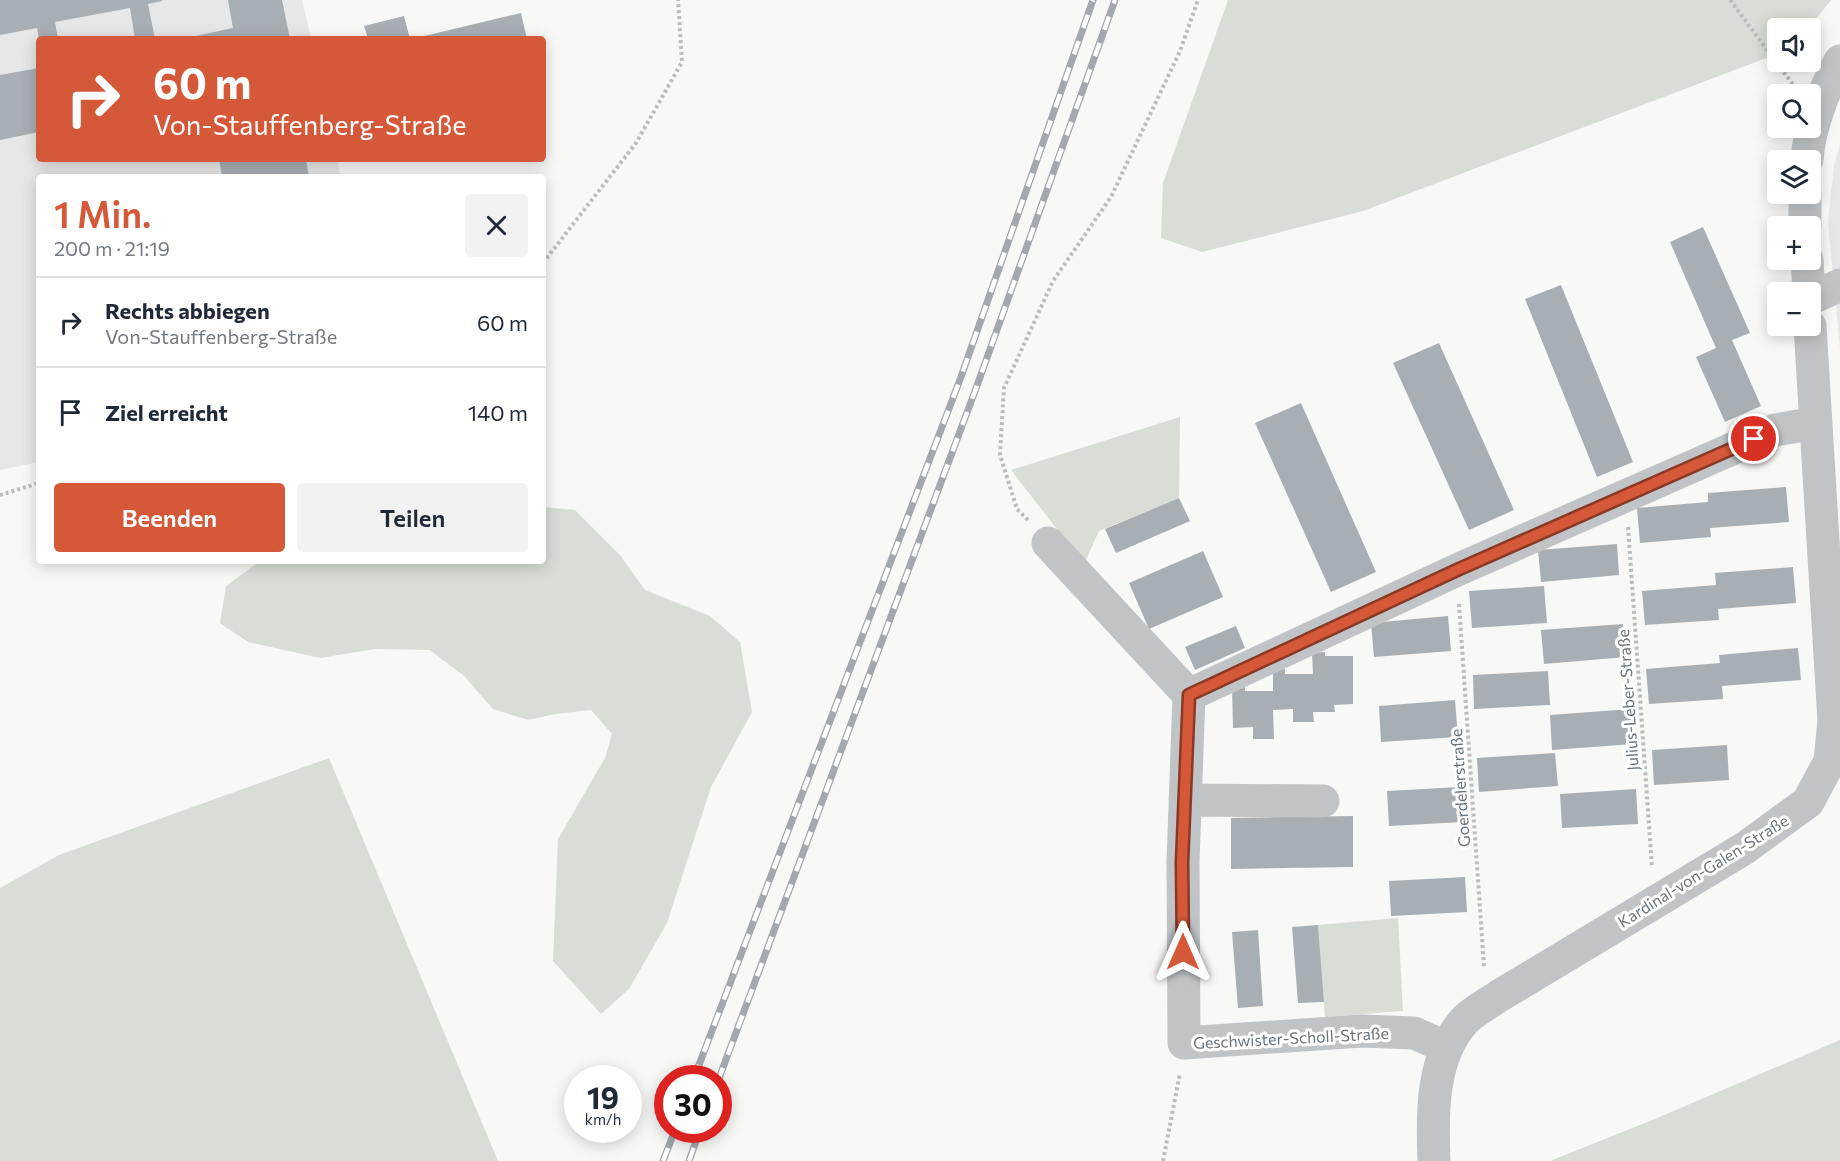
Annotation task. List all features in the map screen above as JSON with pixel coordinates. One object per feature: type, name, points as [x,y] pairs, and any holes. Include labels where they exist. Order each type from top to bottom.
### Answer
[{"type":"street","points":[[1809,150],[1817,113],[1829,80],[1840,61]]},
{"type":"street","points":[[1821,294],[1840,285]]},
{"type":"street","name":"Kardinal-von-Galen-Straße","points":[[1434,1161],[1432,1129],[1435,1090],[1446,1047],[1466,1019],[1745,848],[1808,802],[1835,763],[1833,584],[1815,423],[1811,336]]},
{"type":"street","points":[[1048,543],[1189,695],[1457,570],[1775,430],[1815,423]]},
{"type":"street","name":"Geschwister-Scholl-Straße","points":[[1189,695],[1182,862],[1184,1043],[1362,1031],[1414,1033],[1446,1047]]},
{"type":"street","points":[[1185,800],[1323,801]]},
{"type":"path","points":[[546,258],[636,143],[682,62],[678,0]]},
{"type":"path","points":[[1048,543],[1017,509],[1000,455],[1004,388],[1053,281],[1112,197],[1180,51],[1198,0]]},
{"type":"path","points":[[1730,0],[1793,84]]},
{"type":"path","points":[[0,495],[36,484]]},
{"type":"path","name":"Julius-Leber-Straße","points":[[1622,497],[1628,524],[1654,903]]},
{"type":"path","name":"Goerdelerstraße","points":[[1457,570],[1487,1005]]},
{"type":"path","points":[[1163,1161],[1184,1043]]},
{"type":"shaded area","points":[[0,0],[302,0],[310,36],[36,36],[36,162],[338,162],[340,174],[36,174],[36,463],[0,470]]},
{"type":"shaded area","points":[[1228,0],[1831,0],[1817,18],[1767,18],[1767,58],[1363,211],[1202,252],[1161,238],[1163,183]]},
{"type":"shaded area","points":[[1840,144],[1840,349],[1828,222],[1834,165]]},
{"type":"shaded area","points":[[1180,417],[1179,498],[1099,531],[1084,564],[1011,470]]},
{"type":"shaded area","points":[[546,507],[575,510],[620,555],[645,590],[710,616],[740,642],[752,712],[711,787],[667,923],[629,989],[601,1014],[553,961],[558,839],[605,758],[612,734],[591,710],[528,720],[493,709],[464,676],[430,650],[375,649],[320,658],[248,642],[220,623],[226,586],[256,564],[546,564]]},
{"type":"shaded area","points":[[329,758],[498,1161],[0,1161],[0,888],[59,855]]},
{"type":"shaded area","points":[[1398,918],[1403,1011],[1325,1017],[1318,925]]},
{"type":"shaded area","points":[[1840,1040],[1840,1161],[1550,1161],[1650,1121]]},
{"type":"building","points":[[0,0],[162,0],[148,4],[154,36],[135,36],[130,8],[55,22],[57,36],[38,36],[37,28],[0,35]]},
{"type":"building","points":[[228,0],[282,0],[289,36],[196,36],[233,28]]},
{"type":"building","points":[[521,13],[526,36],[424,36]]},
{"type":"building","points":[[404,16],[409,36],[367,36],[364,26]]},
{"type":"building","points":[[36,69],[36,133],[0,140],[0,75]]},
{"type":"building","points":[[220,162],[306,162],[308,174],[222,174]]},
{"type":"building","points":[[1703,227],[1750,333],[1732,340],[1761,406],[1725,422],[1696,357],[1716,348],[1670,242]]},
{"type":"building","points":[[1561,285],[1633,462],[1597,477],[1525,299]]},
{"type":"building","points":[[1439,343],[1514,510],[1469,530],[1393,363]]},
{"type":"building","points":[[1301,403],[1376,572],[1331,592],[1255,423]]},
{"type":"building","points":[[1786,487],[1789,522],[1710,528],[1711,537],[1640,543],[1637,508],[1708,502],[1708,493]]},
{"type":"building","points":[[1179,498],[1190,521],[1116,553],[1105,529]]},
{"type":"building","points":[[1617,544],[1619,575],[1541,582],[1538,550]]},
{"type":"building","points":[[1203,551],[1223,597],[1149,629],[1129,583]]},
{"type":"building","points":[[1793,567],[1796,603],[1718,609],[1719,620],[1645,625],[1642,591],[1716,585],[1715,573]]},
{"type":"building","points":[[1544,586],[1547,623],[1472,628],[1469,591]]},
{"type":"building","points":[[1448,616],[1451,651],[1374,657],[1371,623]]},
{"type":"building","points":[[1623,624],[1626,657],[1544,664],[1541,630]]},
{"type":"building","points":[[1236,626],[1245,648],[1195,670],[1185,647]]},
{"type":"building","points":[[1798,648],[1801,680],[1722,686],[1723,699],[1649,704],[1646,669],[1720,663],[1719,655]]},
{"type":"building","points":[[1325,652],[1325,656],[1353,656],[1353,704],[1334,705],[1335,712],[1313,712],[1314,722],[1293,722],[1293,709],[1273,710],[1274,739],[1253,739],[1253,727],[1233,728],[1232,687],[1245,687],[1245,691],[1273,691],[1273,669],[1285,669],[1285,674],[1313,674],[1312,653]]},
{"type":"building","points":[[1548,671],[1550,705],[1474,709],[1473,675]]},
{"type":"building","points":[[1455,700],[1458,737],[1381,742],[1379,706]]},
{"type":"building","points":[[1631,709],[1633,744],[1552,750],[1550,715]]},
{"type":"building","points":[[1727,745],[1729,780],[1654,785],[1652,750]]},
{"type":"building","points":[[1555,753],[1558,786],[1479,792],[1477,758]]},
{"type":"building","points":[[1460,787],[1463,822],[1389,826],[1387,791]]},
{"type":"building","points":[[1636,789],[1638,824],[1562,828],[1560,794]]},
{"type":"building","points":[[1353,816],[1353,867],[1231,869],[1231,818]]},
{"type":"building","points":[[1465,877],[1467,912],[1391,916],[1389,881]]},
{"type":"building","points":[[1318,925],[1324,1002],[1298,1003],[1292,927]]},
{"type":"building","points":[[1258,930],[1263,1006],[1238,1008],[1232,932]]},
{"type":"railway","points":[[699,1065],[961,377],[1093,0]]},
{"type":"railway","points":[[724,1065],[978,383],[1115,0]]},
{"type":"railway","points":[[663,1161],[670,1143]]},
{"type":"railway","points":[[689,1161],[695,1143]]},
{"type":"route","points":[[1183,952],[1182,862],[1189,695],[1457,570],[1754,439]]}]
